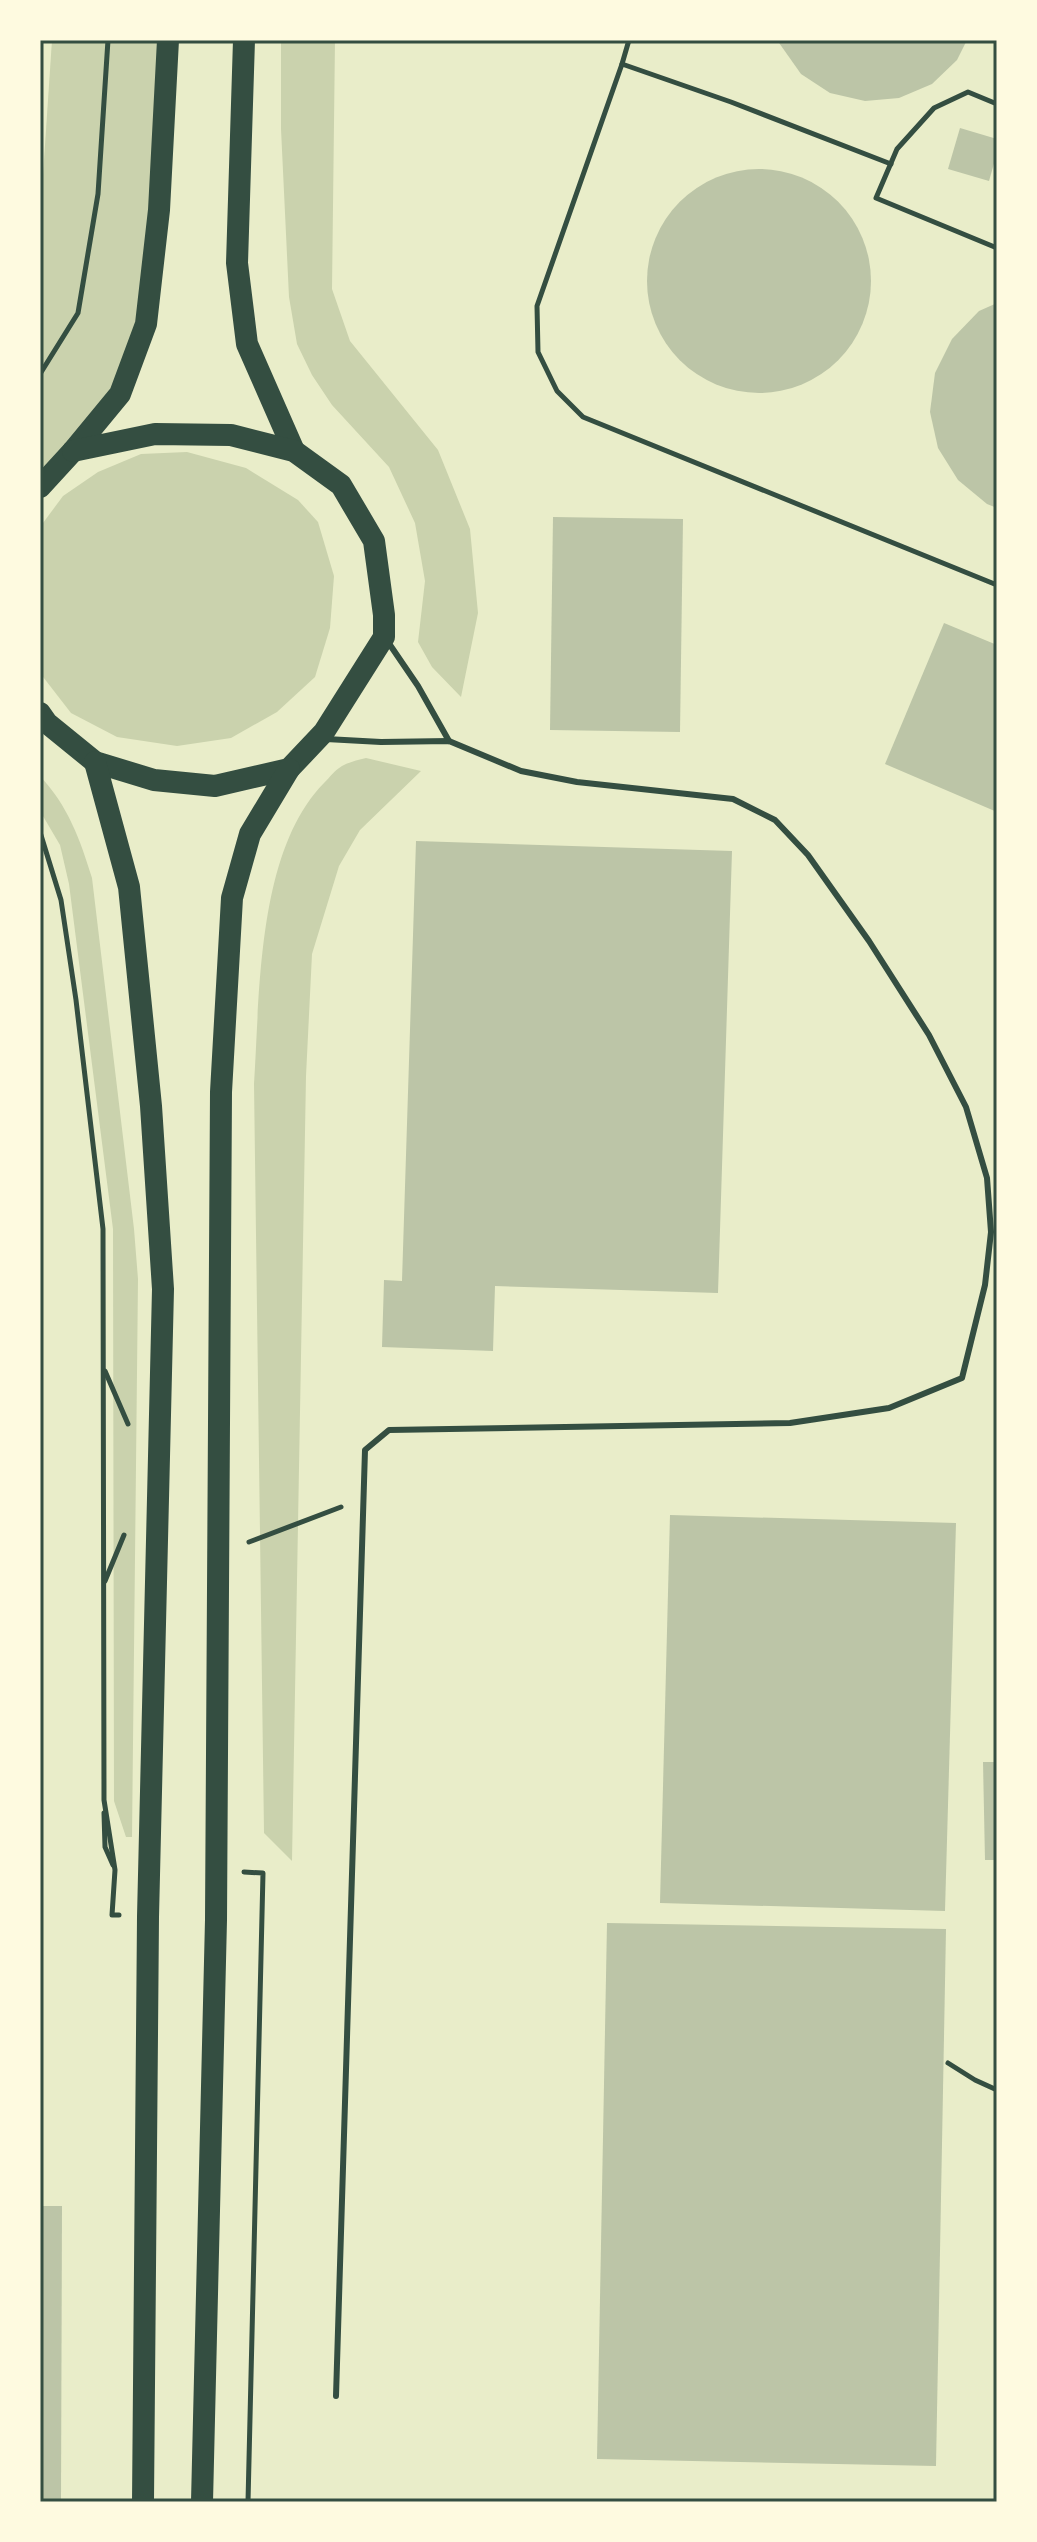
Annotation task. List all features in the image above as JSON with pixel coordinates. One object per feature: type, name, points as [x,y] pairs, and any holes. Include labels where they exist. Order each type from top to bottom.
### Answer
[{"type":"highway","points":[[40,487],[120,394],[146,324],[159,210],[168,40]]},
{"type":"highway","points":[[244,40],[238,276],[247,344],[294,451]]},
{"type":"highway","points":[[73,451],[155,434],[231,435],[294,451],[341,485],[374,541],[384,615],[384,637],[318,739],[289,769],[250,834],[232,898],[221,1092],[216,1920],[202,2502]]},
{"type":"highway","points":[[40,713],[47,723],[95,762],[154,780],[215,786],[289,769]]},
{"type":"highway","points":[[95,762],[129,887],[151,1106],[163,1289],[148,1917],[143,2502]]},
{"type":"lane","points":[[384,637],[418,686],[449,741]]},
{"type":"lane","points":[[318,739],[449,741],[521,771],[577,782],[733,799],[775,820],[817,867],[929,1035],[966,1107],[987,1178],[991,1232],[985,1285],[962,1378],[889,1408],[790,1423],[389,1430],[365,1450],[336,2396]]},
{"type":"path","points":[[40,374],[78,313],[98,194],[108,40]]},
{"type":"path","points":[[629,40],[537,306],[538,352],[557,391],[583,417],[997,585]]},
{"type":"path","points":[[622,64],[891,164]]},
{"type":"path","points":[[997,104],[968,92],[934,108],[897,149],[876,198],[997,248]]},
{"type":"path","points":[[40,832],[61,900],[103,1229],[104,1800],[115,1870],[112,1915]]},
{"type":"path","points":[[219,1554],[363,1499]]},
{"type":"path","points":[[248,2502],[263,1873]]},
{"type":"path","points":[[948,2063],[997,2090]]},
{"type":"green space","points":[[52,40],[168,40],[146,324],[120,394],[40,487],[40,220]]},
{"type":"green space","points":[[281,40],[335,40],[332,289],[350,341],[438,450],[470,529],[478,613],[461,697],[432,667],[418,642],[425,581],[415,523],[389,467],[332,405],[312,375],[297,344],[289,297],[281,129]]},
{"type":"green space","points":[[187,452],[246,468],[298,500],[318,522],[334,576],[330,628],[315,677],[277,712],[231,738],[177,746],[117,737],[71,713],[40,673],[40,527],[63,496],[98,472],[141,454]]},
{"type":"green space","points":[[366,758],[421,771],[360,830],[339,866],[312,954],[306,1076],[292,1861],[264,1833],[254,1084],[258,1008],[266,925],[286,846],[302,812],[324,783],[342,766]]},
{"type":"green space","points":[[40,776],[72,824],[92,878],[134,1229],[138,1279],[132,1837],[126,1837],[114,1801],[113,1229],[69,884],[60,845],[40,811]]},
{"type":"building","points":[[777,40],[967,40],[957,60],[932,84],[899,98],[865,101],[830,93],[801,74]]},
{"type":"building","points":[[960,128],[997,139],[997,153],[989,181],[948,169]]},
{"type":"building","points":[[759,169],[802,177],[838,202],[863,238],[871,281],[863,324],[838,360],[802,385],[759,393],[716,385],[680,360],[655,324],[647,281],[655,238],[680,202],[716,177]]},
{"type":"building","points":[[997,303],[997,508],[987,504],[958,480],[938,448],[930,412],[935,373],[952,339],[979,311]]},
{"type":"building","points":[[553,517],[683,519],[680,732],[550,730]]},
{"type":"building","points":[[944,623],[997,645],[997,812],[885,764]]},
{"type":"building","points":[[416,841],[732,851],[718,1293],[495,1286],[493,1351],[382,1347],[384,1280],[402,1281]]},
{"type":"building","points":[[670,1515],[956,1523],[945,1911],[660,1903]]},
{"type":"building","points":[[983,1762],[997,1762],[997,1860],[985,1860]]},
{"type":"building","points":[[607,1923],[946,1929],[936,2466],[597,2459]]},
{"type":"building","points":[[40,2206],[62,2206],[61,2502],[40,2502]]}]
